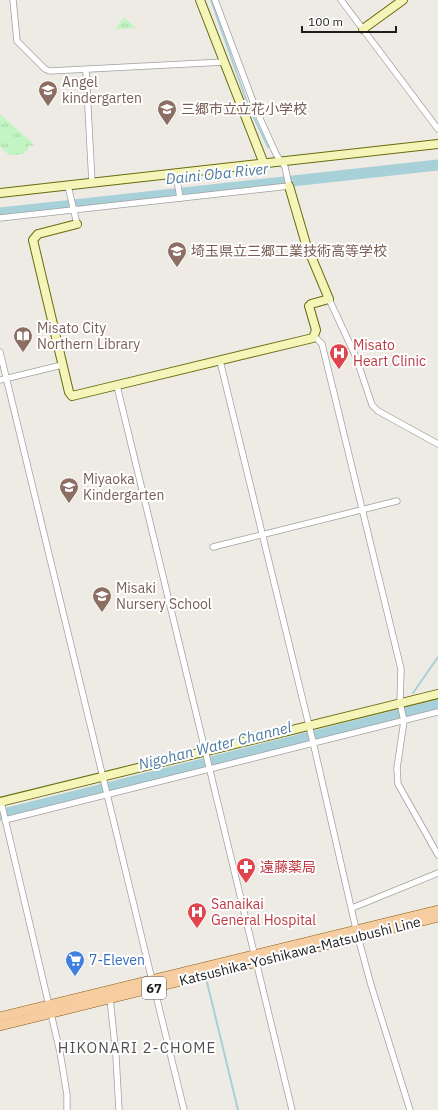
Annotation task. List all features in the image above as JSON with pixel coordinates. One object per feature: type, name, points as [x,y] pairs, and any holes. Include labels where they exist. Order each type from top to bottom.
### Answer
[{"type":"main road","name":"Katsushika-Yoshikawa-Matsubushi Line","points":[[0,1026],[51,1009],[357,933],[438,910]]},
{"type":"main road","name":"Katsushika-Yoshikawa-Matsubushi Line","points":[[357,933],[438,917]]},
{"type":"main road","name":"Katsushika-Yoshikawa-Matsubushi Line","points":[[0,1017],[110,998],[153,984]]},
{"type":"street","points":[[13,0],[15,37],[19,45],[50,71],[224,62]]},
{"type":"street","points":[[200,0],[264,164]]},
{"type":"street","points":[[215,0],[257,112],[286,171],[306,244],[329,299],[356,357],[372,405],[378,411],[438,444]]},
{"type":"street","points":[[341,0],[438,129]]},
{"type":"street","points":[[364,29],[403,0]]},
{"type":"street","points":[[86,70],[92,183]]},
{"type":"street","points":[[0,193],[438,144]]},
{"type":"street","points":[[176,174],[180,198]]},
{"type":"street","points":[[68,186],[77,224],[38,234],[33,240],[62,366],[69,392],[72,396],[310,340],[314,336],[316,330],[309,306],[310,304],[329,299]]},
{"type":"street","points":[[0,218],[289,186]]},
{"type":"street","points":[[314,336],[322,344],[401,669],[401,707],[404,721],[396,768],[398,784],[438,855]]},
{"type":"street","points":[[0,352],[184,1110]]},
{"type":"street","points":[[220,361],[312,738],[357,933],[375,1000],[410,1110]]},
{"type":"street","points":[[0,380],[62,366]]},
{"type":"street","points":[[117,386],[254,959],[292,1110]]},
{"type":"street","points":[[213,546],[397,501]]},
{"type":"street","points":[[67,1110],[67,1095],[51,1009],[1,804],[103,776],[205,755],[308,726],[401,707],[438,694]]},
{"type":"street","points":[[5,818],[106,790],[209,768],[312,738],[404,721],[438,712]]},
{"type":"street","points":[[352,908],[438,873]]},
{"type":"street","points":[[110,998],[116,1056],[119,1110]]},
{"type":"green space","points":[[124,17],[125,18],[136,28],[115,29]]},
{"type":"green space","points":[[0,114],[35,145],[28,146],[28,151],[24,151],[24,154],[9,155],[0,147]]},
{"type":"waterway","points":[[211,0],[248,105],[268,147]]},
{"type":"waterway","name":"Daini Oba River","points":[[0,213],[438,165]]},
{"type":"waterway","name":"Daini Oba River","points":[[278,180],[279,184]]},
{"type":"waterway","points":[[413,693],[438,657]]},
{"type":"waterway","name":"Nigohan Water Channel","points":[[0,815],[438,705]]},
{"type":"waterway","points":[[207,982],[238,1110]]},
{"type":"place","name":"Angel kindergarten","points":[[48,107]]},
{"type":"place","name":"三郷市立立花小学校","points":[[167,126]]},
{"type":"place","name":"埼玉県立三郷工業技術高等学校","points":[[177,268]]},
{"type":"place","name":"Misato City Northern Library","points":[[23,353]]},
{"type":"place","name":"Misato Heart Clinic","points":[[339,370]]},
{"type":"place","name":"Miyaoka Kindergarten","points":[[69,504]]},
{"type":"place","name":"Misaki Nursery School","points":[[102,613]]},
{"type":"place","name":"遠藤薬局","points":[[246,884]]},
{"type":"place","name":"Sanaikai General Hospital","points":[[197,929]]},
{"type":"place","name":"7-Eleven","points":[[75,977]]},
{"type":"district","name":"HIKONARI 2-CHOME","points":[[137,1048]]}]
